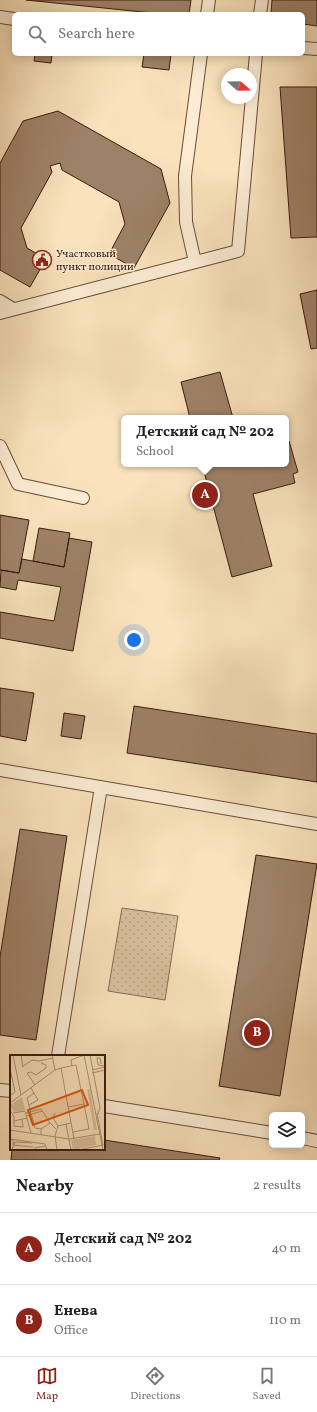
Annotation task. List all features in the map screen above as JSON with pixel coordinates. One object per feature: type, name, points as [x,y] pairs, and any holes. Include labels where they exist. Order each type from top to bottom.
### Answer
[{"type":"lane","points":[[207,12],[209,0]]},
{"type":"lane","points":[[260,12],[262,0]]},
{"type":"lane","points":[[0,17],[12,19]]},
{"type":"lane","points":[[305,48],[317,49]]},
{"type":"lane","points":[[195,262],[186,222],[185,176],[201,56]]},
{"type":"lane","points":[[0,313],[238,251],[256,56]]},
{"type":"lane","points":[[0,301],[13,309]]},
{"type":"lane","points":[[0,446],[18,484],[83,498]]},
{"type":"lane","points":[[0,770],[317,824]]},
{"type":"lane","points":[[58,1055],[101,787]]},
{"type":"lane","points":[[0,1090],[10,1091]]},
{"type":"lane","points":[[105,1106],[269,1133]]},
{"type":"lane","points":[[305,1139],[317,1141]]},
{"type":"shaded area","points":[[122,908],[178,916],[165,1000],[108,991]]},
{"type":"building","points":[[26,0],[191,0],[189,12],[143,12]]},
{"type":"building","points":[[272,0],[317,0],[317,26],[305,24],[305,12],[271,12]]},
{"type":"building","points":[[35,56],[52,56],[51,63],[34,61]]},
{"type":"building","points":[[144,56],[171,56],[169,70],[142,67]]},
{"type":"building","points":[[280,87],[317,87],[317,237],[291,238]]},
{"type":"building","points":[[58,111],[161,169],[170,203],[134,268],[109,254],[125,224],[119,202],[62,170],[60,163],[50,166],[52,172],[21,228],[27,248],[46,259],[30,287],[0,270],[0,163],[23,121]]},
{"type":"building","points":[[317,290],[317,348],[311,349],[300,294]]},
{"type":"building","points":[[220,372],[232,415],[189,415],[181,382]]},
{"type":"building","points":[[289,441],[298,472],[293,474],[295,483],[253,494],[272,566],[232,577],[203,467],[289,467]]},
{"type":"building","points":[[0,515],[29,520],[19,573],[0,570]]},
{"type":"building","points":[[39,528],[70,533],[64,567],[33,561]]},
{"type":"building","points":[[69,538],[92,542],[73,651],[0,638],[0,612],[54,621],[61,587],[18,580],[16,590],[0,587],[1,570],[19,573],[22,559],[64,567]]},
{"type":"building","points":[[0,688],[34,693],[26,741],[0,736]]},
{"type":"building","points":[[134,706],[317,734],[317,782],[127,753]]},
{"type":"building","points":[[64,713],[85,716],[81,739],[61,736]]},
{"type":"building","points":[[20,829],[67,836],[36,1040],[0,1035],[0,957]]},
{"type":"building","points":[[256,855],[317,864],[280,1096],[219,1086]]},
{"type":"building","points":[[105,1140],[220,1158],[219,1160],[11,1160],[12,1150],[105,1150]]},
{"type":"place","name":"Участковый пункт полиции","points":[[42,260]]},
{"type":"place","name":"Детский сад № 202","points":[[205,495]]},
{"type":"place","name":"Енева","points":[[257,1033]]}]
